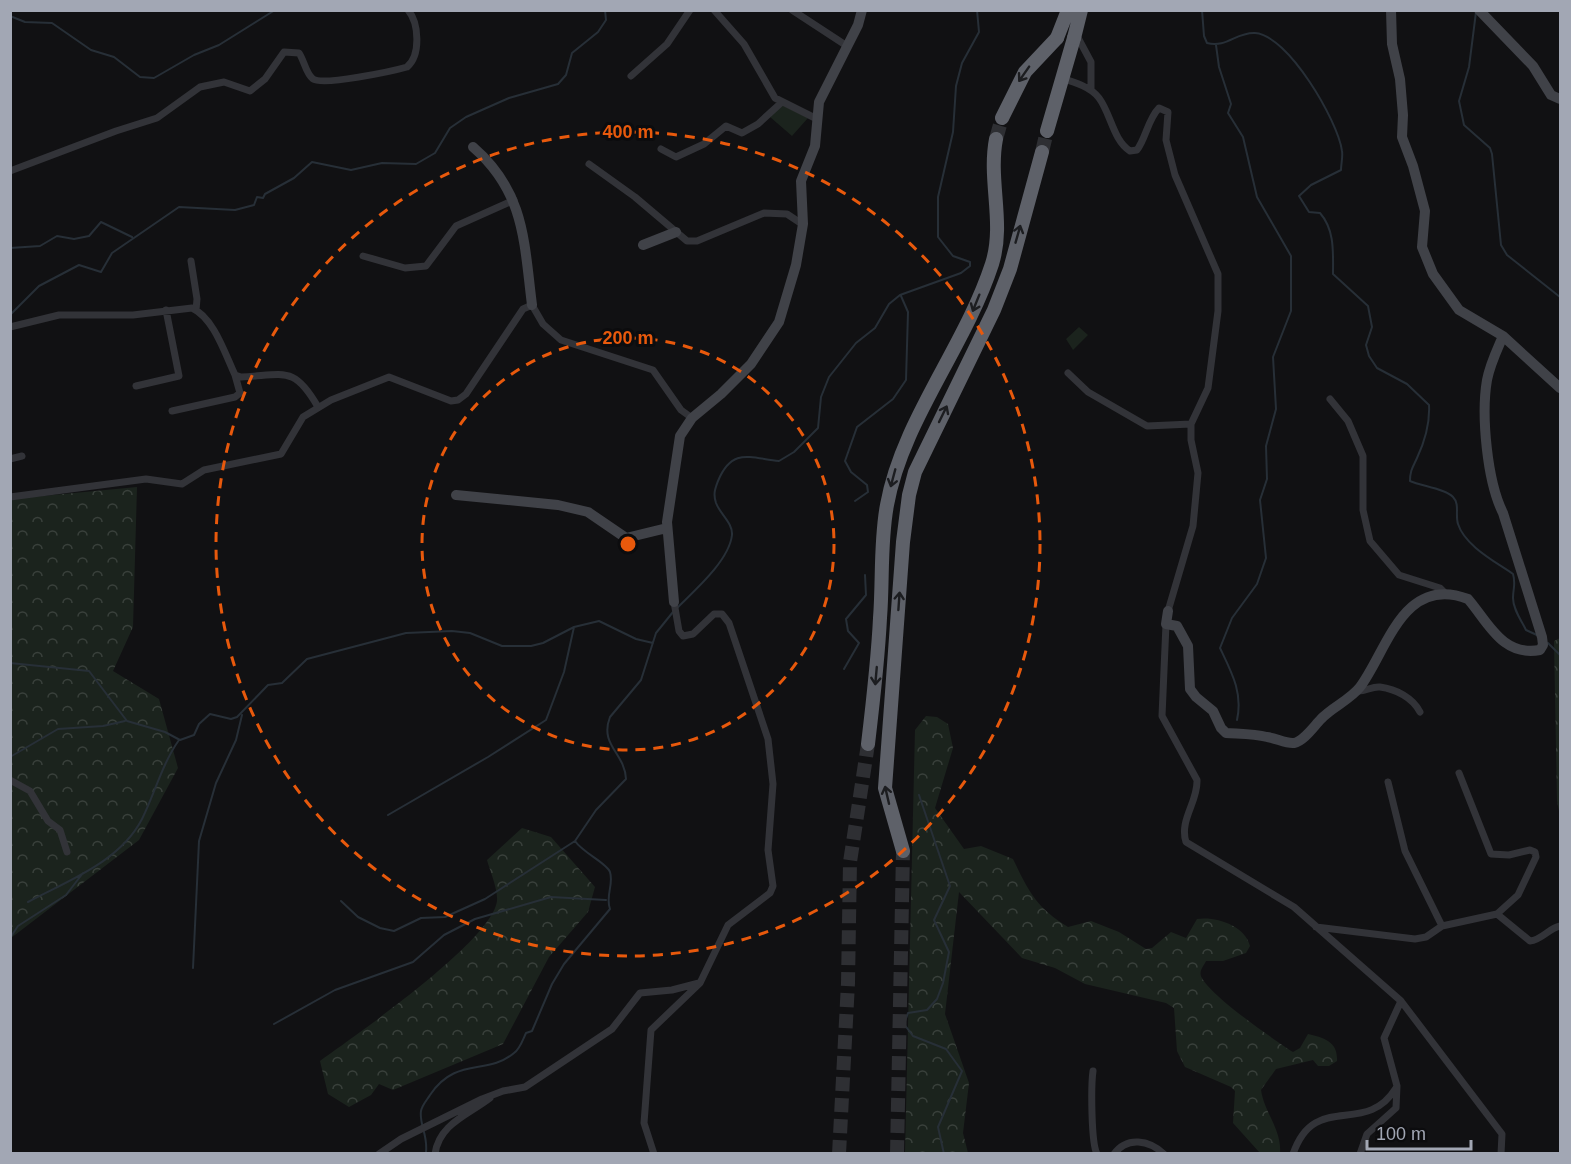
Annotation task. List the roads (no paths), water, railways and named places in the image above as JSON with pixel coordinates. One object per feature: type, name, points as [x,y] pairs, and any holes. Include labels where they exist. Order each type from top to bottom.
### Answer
[{"type":"highway","points":[[1002,118],[1025,72],[1057,38],[1068,10]]},
{"type":"highway","points":[[1047,131],[1081,10]]},
{"type":"highway","points":[[868,744],[880,617],[886,505],[905,445],[968,323],[992,262],[998,226],[992,180],[996,139]]},
{"type":"highway","points":[[903,851],[885,788],[903,542],[909,495],[915,472],[994,310],[1010,269],[1042,152]]},
{"type":"street","points":[[10,171],[116,130],[157,118],[200,87],[224,82],[250,91],[265,79],[284,52],[299,53],[310,76],[316,80],[355,77],[407,67],[414,56],[417,30],[415,19],[408,10]]},
{"type":"street","points":[[631,76],[667,44],[690,10]]},
{"type":"street","points":[[714,10],[744,44],[770,91],[782,102],[817,119]]},
{"type":"street","points":[[792,10],[847,46]]},
{"type":"street","points":[[654,1154],[644,1123],[651,1030],[700,983],[728,925],[772,890],[768,850],[773,778],[766,731],[726,617],[714,614],[693,634],[686,636],[678,631],[667,528],[677,448],[682,432],[692,418],[721,394],[751,364],[779,322],[796,265],[803,225],[801,181],[814,150],[819,102],[862,10]]},
{"type":"street","points":[[1061,10],[1091,62],[1091,90]]},
{"type":"street","points":[[1391,10],[1392,44],[1400,79],[1402,137],[1413,166],[1425,211],[1422,247],[1433,274],[1449,299],[1471,319],[1503,336],[1560,388]]},
{"type":"street","points":[[1479,12],[1533,66],[1551,95],[1560,99]]},
{"type":"street","points":[[1061,78],[1091,90],[1099,98],[1124,147],[1130,151],[1137,150],[1143,143],[1155,112],[1159,108],[1168,112],[1166,140],[1178,184],[1218,274],[1218,311],[1209,381],[1191,424],[1191,440],[1198,472],[1193,526],[1166,624],[1162,716],[1197,780],[1197,789],[1184,828],[1186,842],[1293,907],[1401,1001],[1502,1134],[1501,1154]]},
{"type":"street","points":[[661,149],[676,157],[704,144],[726,126],[742,133],[758,124],[782,102]]},
{"type":"street","points":[[473,147],[489,161],[514,200],[525,250],[532,305],[543,324],[561,340],[653,370],[681,410],[692,418]]},
{"type":"street","points":[[589,164],[635,197],[684,239],[697,240],[764,213],[787,214],[803,225]]},
{"type":"street","points":[[363,256],[405,268],[426,266],[456,226],[514,200]]},
{"type":"street","points":[[643,245],[676,232]]},
{"type":"street","points":[[191,261],[197,299],[196,310]]},
{"type":"street","points":[[10,497],[146,479],[182,484],[212,468],[281,454],[299,421],[318,406],[391,377],[451,401],[458,400],[466,394],[523,309],[532,305]]},
{"type":"street","points":[[10,327],[59,315],[133,315],[187,308],[196,310],[211,328],[235,375],[240,393],[235,397],[172,411]]},
{"type":"street","points":[[136,386],[179,376],[166,310]]},
{"type":"street","points":[[1357,691],[1382,644],[1405,614],[1428,599],[1446,594],[1468,599],[1489,630],[1507,644],[1533,651],[1540,650],[1543,645],[1506,522],[1494,493],[1488,459],[1487,380],[1503,336]]},
{"type":"street","points":[[1068,373],[1088,392],[1147,426],[1191,424]]},
{"type":"street","points":[[235,375],[241,378],[290,375],[305,385],[318,406]]},
{"type":"street","points":[[1330,399],[1348,421],[1363,456],[1364,510],[1370,541],[1400,575],[1440,588],[1446,594]]},
{"type":"street","points":[[10,459],[22,456]]},
{"type":"street","points":[[456,495],[558,505],[588,512],[626,538],[667,528]]},
{"type":"street","points":[[1166,624],[1177,626],[1188,646],[1192,693],[1214,711],[1226,734],[1298,742],[1330,709],[1357,691],[1379,687],[1397,692],[1416,704],[1420,712]]},
{"type":"street","points":[[1316,927],[1415,939],[1426,937],[1442,926],[1497,914],[1518,896],[1536,857],[1535,852],[1530,850],[1509,855],[1491,854],[1459,773]]},
{"type":"street","points":[[10,780],[30,791],[48,821],[60,830],[67,852]]},
{"type":"street","points":[[1388,782],[1405,852],[1442,926]]},
{"type":"street","points":[[1497,914],[1530,941],[1536,940],[1553,927],[1560,926]]},
{"type":"street","points":[[381,1152],[482,1099],[496,1093],[525,1087],[606,1034],[617,1024],[640,993],[672,990],[700,983]]},
{"type":"street","points":[[1359,1154],[1367,1134],[1396,1108],[1397,1086],[1384,1038],[1401,1001]]},
{"type":"street","points":[[1093,1071],[1090,1090],[1094,1144],[1097,1154]]},
{"type":"street","points":[[1293,1154],[1298,1139],[1325,1116],[1357,1115],[1373,1110],[1388,1100],[1397,1086]]},
{"type":"street","points":[[435,1154],[436,1142],[443,1129],[496,1093]]},
{"type":"street","points":[[1114,1154],[1129,1142],[1138,1141],[1156,1147],[1164,1154]]},
{"type":"waterway","points":[[10,16],[25,22],[52,23],[91,50],[114,57],[140,77],[154,78],[194,55],[219,45],[275,10]]},
{"type":"waterway","points":[[10,315],[39,286],[79,265],[101,272],[112,253],[179,207],[235,210],[254,205],[257,197],[263,198],[265,194],[294,178],[312,162],[351,170],[382,163],[416,164],[435,153],[450,128],[466,117],[509,98],[558,84],[566,75],[572,53],[598,32],[606,20],[605,10]]},
{"type":"waterway","points":[[677,608],[710,575],[725,555],[729,545],[732,531],[715,500],[715,489],[723,470],[729,463],[743,457],[779,461],[794,452],[818,428],[821,397],[829,377],[856,343],[875,328],[889,304],[900,295],[961,273],[970,266],[970,262],[953,256],[938,237],[938,197],[953,132],[956,86],[962,63],[979,32],[977,10]]},
{"type":"waterway","points":[[1202,10],[1204,36],[1207,43],[1226,42],[1248,33],[1268,37],[1296,63],[1321,101],[1338,137],[1342,153],[1341,170],[1311,185],[1299,196],[1309,212],[1320,213],[1325,220],[1331,234],[1333,274],[1368,306],[1372,327],[1366,345],[1369,356],[1377,368],[1407,384],[1429,405],[1426,432],[1411,471],[1410,481],[1445,492],[1453,497],[1456,503],[1457,521],[1462,532],[1482,553],[1513,574],[1513,602],[1516,610],[1526,630],[1539,636]]},
{"type":"waterway","points":[[1476,12],[1469,67],[1459,101],[1464,125],[1490,148],[1492,154],[1501,245],[1507,255],[1560,297]]},
{"type":"waterway","points":[[1216,45],[1219,67],[1231,104],[1228,113],[1243,137],[1257,197],[1291,256],[1291,311],[1273,357],[1276,409],[1266,446],[1267,479],[1260,500],[1266,558],[1257,584],[1232,618],[1220,648],[1237,692],[1239,701],[1237,720]]},
{"type":"waterway","points":[[10,248],[40,246],[57,236],[74,239],[89,236],[101,222],[132,237]]},
{"type":"waterway","points":[[855,501],[868,492],[867,485],[851,472],[845,461],[857,427],[893,399],[906,380],[908,312],[901,296]]},
{"type":"waterway","points":[[844,669],[859,643],[848,631],[846,619],[866,595],[865,575]]},
{"type":"waterway","points":[[423,1154],[426,1152],[426,1146],[421,1111],[430,1095],[450,1075],[493,1064],[504,1060],[516,1051],[526,1033],[532,1031],[552,984],[564,964],[610,909],[608,900],[610,872],[575,841],[596,810],[626,779],[622,762],[610,742],[607,727],[610,717],[641,680],[656,633],[673,612]]},
{"type":"waterway","points":[[10,663],[89,671],[127,721],[165,732],[180,740],[194,735],[199,724],[210,714],[231,719],[237,717],[268,685],[282,683],[307,659],[406,633],[452,631],[470,633],[502,646],[531,646],[543,643],[574,627],[599,621],[636,639],[653,643]]},
{"type":"waterway","points":[[388,815],[488,757],[546,720],[564,672],[574,627]]},
{"type":"waterway","points":[[1548,643],[1560,655]]},
{"type":"waterway","points":[[193,968],[199,841],[216,783],[236,740],[242,715]]},
{"type":"waterway","points":[[10,757],[58,729],[103,726],[125,721]]},
{"type":"waterway","points":[[28,902],[91,869],[120,847],[142,819],[168,759],[179,740]]},
{"type":"waterway","points":[[919,795],[950,886],[934,920],[949,952],[943,983],[937,999],[927,1010],[908,1013],[904,1024],[913,1036],[946,1049],[962,1071],[938,1127],[944,1154]]},
{"type":"waterway","points":[[341,901],[358,917],[380,928],[394,931],[421,918],[445,917],[485,899],[575,841]]},
{"type":"waterway","points":[[10,938],[18,926],[66,895],[83,873]]},
{"type":"waterway","points":[[274,1024],[335,990],[413,962],[444,935],[475,919],[551,897],[606,900]]},
{"type":"tunnel","points":[[996,139],[1002,118]]},
{"type":"tunnel","points":[[1042,152],[1047,131]]},
{"type":"tunnel","points":[[839,1154],[848,983],[850,862],[868,744]]},
{"type":"tunnel","points":[[897,1154],[903,851]]}]
